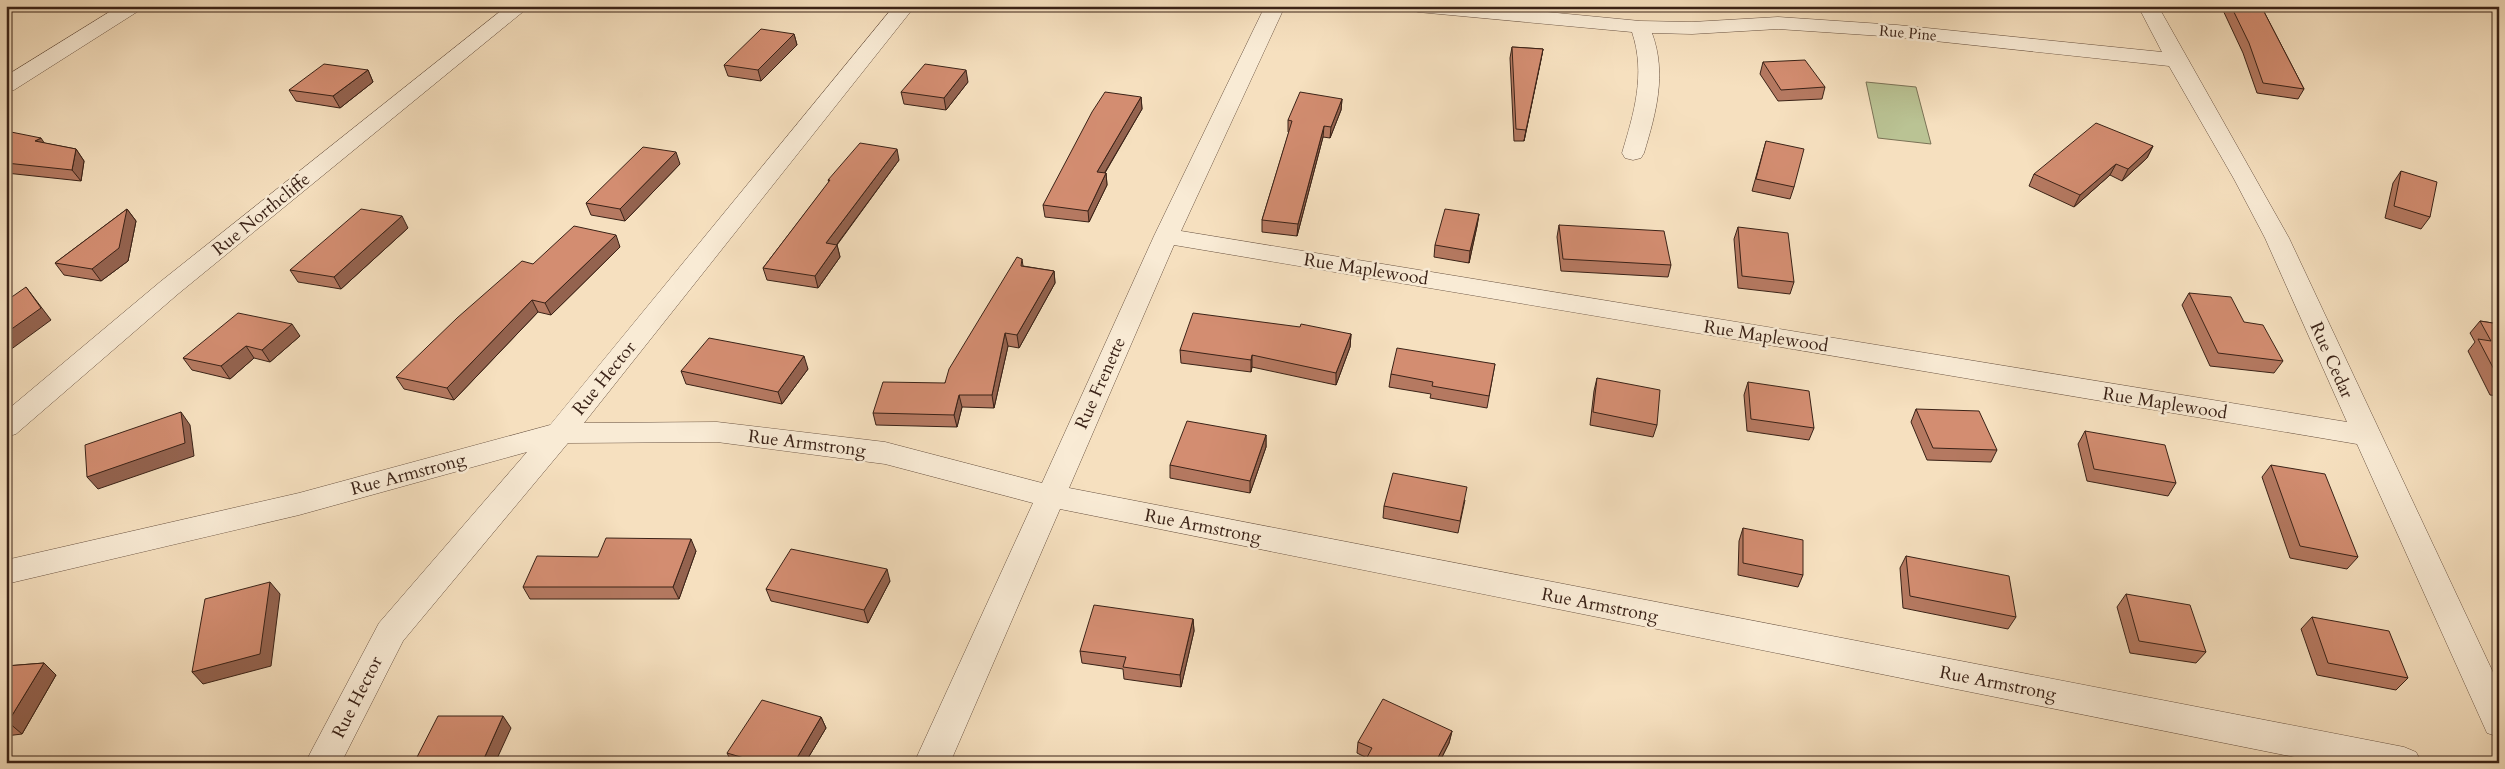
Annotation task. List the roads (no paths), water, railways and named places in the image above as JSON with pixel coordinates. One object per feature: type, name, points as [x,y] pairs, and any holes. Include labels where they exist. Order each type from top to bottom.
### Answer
[{"type":"street","points":[[6,85],[133,6]]},
{"type":"street","name":"Rue Northcliffe","points":[[6,428],[169,288],[520,6]]},
{"type":"street","name":"Rue Hector","points":[[323,763],[390,632],[560,433],[905,6]]},
{"type":"street","name":"Rue Frenette","points":[[932,763],[1166,236],[1275,6]]},
{"type":"street","name":"Rue Pine","points":[[1418,6],[1640,27],[1692,28],[1778,24],[1897,31],[2175,60]]},
{"type":"street","name":"Rue Cedar","points":[[2148,6],[2175,60],[2260,203],[2499,722]]},
{"type":"street","points":[[1633,153],[1643,120],[1649,86],[1649,56],[1640,27]]},
{"type":"street","name":"Rue Maplewood","points":[[1166,236],[2366,435]]},
{"type":"street","name":"Rue Armstrong","points":[[6,572],[299,504],[560,433],[717,432],[885,453],[1050,496],[2404,763]]}]
